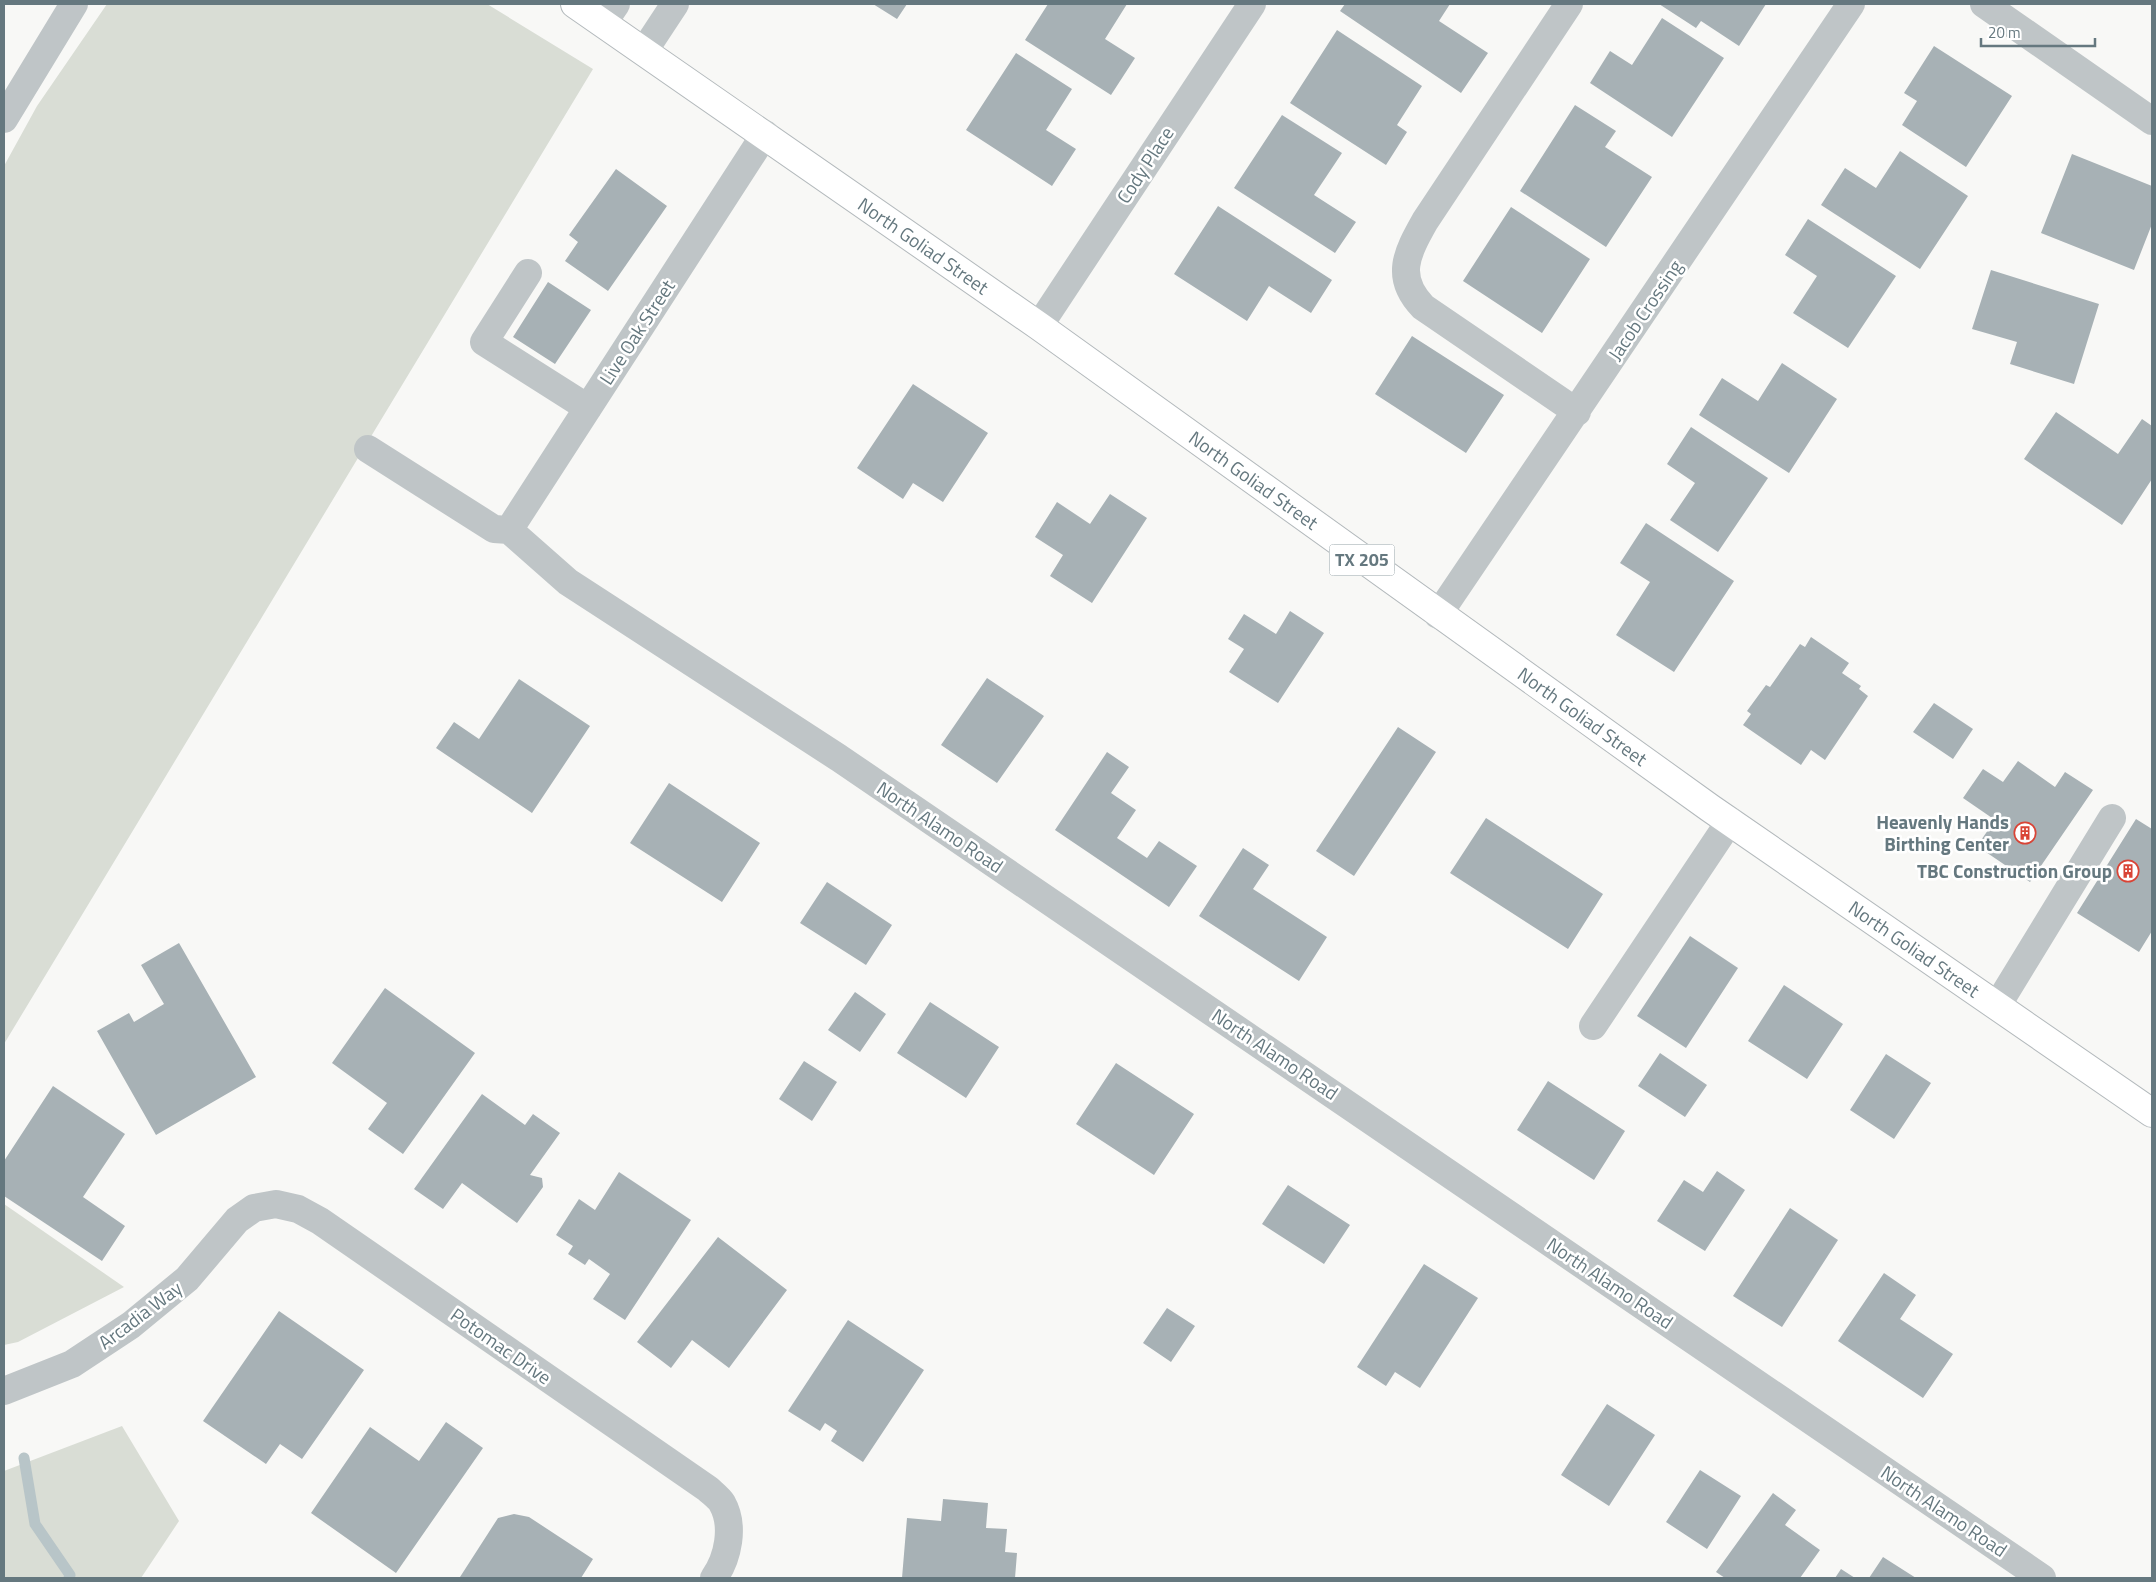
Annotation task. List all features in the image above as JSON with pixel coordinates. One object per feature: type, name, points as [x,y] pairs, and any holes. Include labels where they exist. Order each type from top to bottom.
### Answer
[{"type":"main road","name":"North Goliad Street","points":[[575,4],[609,13],[644,50],[1039,326],[1438,615],[1730,821],[2152,1113]]},
{"type":"street","points":[[4,119],[74,4]]},
{"type":"street","points":[[644,50],[675,4]]},
{"type":"street","name":"Cody Place","points":[[1039,326],[1252,4]]},
{"type":"street","points":[[1569,4],[1425,221],[1406,261],[1406,278],[1412,296],[1423,307],[1577,412]]},
{"type":"street","name":"Jacob Crossing","points":[[1438,615],[1851,4]]},
{"type":"street","points":[[1984,4],[2152,121]]},
{"type":"street","name":"Live Oak Street","points":[[509,530],[765,134]]},
{"type":"street","points":[[528,273],[484,342],[588,408]]},
{"type":"street","points":[[368,449],[494,529],[509,530]]},
{"type":"street","name":"North Alamo Road","points":[[509,530],[568,582],[864,775],[2042,1578]]},
{"type":"street","points":[[1997,1006],[2112,818]]},
{"type":"street","points":[[1593,1026],[1730,821]]},
{"type":"street","name":"Potomac Drive","points":[[254,1208],[276,1204],[298,1209],[320,1221],[708,1489],[722,1503],[727,1521],[728,1540],[725,1557],[714,1578]]},
{"type":"street","name":"Arcadia Way","points":[[4,1391],[72,1364],[131,1325],[187,1279],[237,1220],[254,1208]]},
{"type":"shaded area","points":[[107,4],[487,4],[593,69],[4,1044],[4,166],[37,106]]},
{"type":"shaded area","points":[[4,1204],[124,1287],[18,1342],[4,1345]]},
{"type":"shaded area","points":[[122,1426],[179,1521],[141,1578],[4,1578],[4,1471]]},
{"type":"building","points":[[873,4],[907,4],[897,19]]},
{"type":"building","points":[[1048,4],[1127,4],[1105,39],[1135,58],[1111,95],[1025,40]]},
{"type":"building","points":[[1345,4],[1450,4],[1439,21],[1488,53],[1461,93],[1340,11]]},
{"type":"building","points":[[1659,4],[1766,4],[1739,46],[1701,21],[1696,28]]},
{"type":"building","points":[[1662,18],[1724,58],[1672,137],[1590,83],[1610,51],[1632,65]]},
{"type":"building","points":[[1337,30],[1422,86],[1397,125],[1407,132],[1386,165],[1290,103]]},
{"type":"building","points":[[1934,46],[2012,96],[1966,167],[1902,125],[1917,101],[1904,93]]},
{"type":"building","points":[[1016,53],[1072,89],[1046,130],[1076,149],[1052,186],[966,130]]},
{"type":"building","points":[[1575,105],[1616,131],[1605,147],[1652,177],[1606,247],[1520,191]]},
{"type":"building","points":[[1282,115],[1342,153],[1314,195],[1356,222],[1335,253],[1234,188]]},
{"type":"building","points":[[1900,151],[1968,196],[1920,269],[1821,205],[1845,168],[1876,188]]},
{"type":"building","points":[[2072,154],[2152,186],[2152,224],[2134,270],[2041,233]]},
{"type":"building","points":[[616,169],[667,206],[608,291],[565,261],[578,242],[569,235]]},
{"type":"building","points":[[1218,206],[1332,280],[1311,313],[1269,286],[1247,321],[1174,274]]},
{"type":"building","points":[[1511,207],[1590,259],[1542,333],[1463,281]]},
{"type":"building","points":[[1808,219],[1896,276],[1848,348],[1793,313],[1817,276],[1785,255]]},
{"type":"building","points":[[1991,270],[2099,304],[2074,384],[2010,364],[2017,342],[1972,329]]},
{"type":"building","points":[[548,282],[591,310],[555,364],[513,337]]},
{"type":"building","points":[[1412,336],[1504,395],[1466,453],[1375,394]]},
{"type":"building","points":[[1782,363],[1837,399],[1789,473],[1699,415],[1722,378],[1758,401]]},
{"type":"building","points":[[913,384],[988,433],[943,502],[913,483],[903,499],[857,468]]},
{"type":"building","points":[[2056,412],[2118,454],[2142,419],[2152,426],[2152,479],[2122,525],[2024,459]]},
{"type":"building","points":[[1691,427],[1768,478],[1718,552],[1670,520],[1695,483],[1667,464]]},
{"type":"building","points":[[1110,494],[1147,518],[1092,603],[1050,576],[1063,555],[1035,537],[1057,502],[1090,524]]},
{"type":"building","points":[[1646,523],[1734,581],[1674,672],[1616,635],[1650,582],[1620,563]]},
{"type":"building","points":[[1290,611],[1324,633],[1278,703],[1229,672],[1244,649],[1228,639],[1244,614],[1276,634]]},
{"type":"building","points":[[1811,637],[1849,663],[1842,673],[1861,686],[1859,689],[1868,696],[1825,760],[1811,750],[1801,765],[1743,725],[1751,714],[1747,711],[1766,685],[1770,687],[1800,644],[1805,647]]},
{"type":"building","points":[[987,678],[1044,716],[997,783],[941,745]]},
{"type":"building","points":[[519,679],[590,726],[532,813],[436,748],[454,722],[479,739]]},
{"type":"building","points":[[1934,703],[1973,729],[1953,759],[1913,732]]},
{"type":"building","points":[[1398,727],[1436,752],[1354,876],[1316,851]]},
{"type":"building","points":[[1107,752],[1129,767],[1111,793],[1136,810],[1117,838],[1147,858],[1159,841],[1197,866],[1169,907],[1055,830]]},
{"type":"building","name":"Heavenly Hands Birthing Center","points":[[2018,761],[2055,787],[2065,772],[2093,790],[2030,882],[1977,846],[1995,820],[1963,798],[1983,769],[2003,782]]},
{"type":"building","points":[[669,783],[760,843],[722,902],[630,843]]},
{"type":"building","points":[[1486,818],[1603,894],[1568,949],[1450,873]]},
{"type":"building","name":"TBC Construction Group","points":[[2136,819],[2152,829],[2152,931],[2139,952],[2077,913]]},
{"type":"building","points":[[1243,848],[1269,865],[1253,889],[1327,937],[1299,981],[1199,916]]},
{"type":"building","points":[[827,882],[892,925],[866,965],[800,923]]},
{"type":"building","points":[[1690,936],[1738,968],[1686,1048],[1637,1016]]},
{"type":"building","points":[[179,943],[256,1077],[156,1135],[97,1031],[129,1013],[134,1022],[164,1004],[141,965]]},
{"type":"building","points":[[1784,985],[1843,1024],[1807,1079],[1748,1041]]},
{"type":"building","points":[[385,988],[475,1053],[403,1154],[368,1129],[387,1103],[332,1063]]},
{"type":"building","points":[[855,992],[886,1014],[860,1052],[828,1030]]},
{"type":"building","points":[[930,1002],[999,1047],[966,1098],[897,1053]]},
{"type":"building","points":[[1660,1053],[1707,1085],[1685,1117],[1638,1086]]},
{"type":"building","points":[[1886,1054],[1931,1083],[1894,1139],[1850,1110]]},
{"type":"building","points":[[804,1061],[837,1082],[812,1121],[779,1099]]},
{"type":"building","points":[[1116,1063],[1194,1114],[1154,1175],[1076,1124]]},
{"type":"building","points":[[1548,1081],[1625,1131],[1594,1180],[1517,1130]]},
{"type":"building","points":[[53,1086],[125,1134],[83,1197],[125,1226],[102,1261],[4,1196],[4,1161]]},
{"type":"building","points":[[482,1094],[525,1125],[533,1114],[560,1133],[530,1175],[542,1178],[543,1187],[517,1223],[462,1183],[443,1209],[414,1189]]},
{"type":"building","points":[[1717,1171],[1745,1190],[1705,1251],[1657,1221],[1684,1180],[1703,1192]]},
{"type":"building","points":[[619,1172],[691,1220],[625,1320],[593,1299],[610,1274],[589,1259],[585,1265],[568,1254],[573,1246],[556,1235],[579,1199],[595,1210]]},
{"type":"building","points":[[1288,1185],[1350,1225],[1324,1264],[1262,1224]]},
{"type":"building","points":[[1790,1208],[1838,1240],[1782,1327],[1733,1296]]},
{"type":"building","points":[[718,1237],[787,1290],[729,1368],[692,1340],[671,1368],[637,1342]]},
{"type":"building","points":[[1424,1264],[1478,1298],[1420,1388],[1395,1372],[1386,1386],[1357,1367]]},
{"type":"building","points":[[1884,1273],[1916,1295],[1900,1319],[1953,1354],[1923,1398],[1838,1341]]},
{"type":"building","points":[[1167,1308],[1195,1326],[1171,1362],[1143,1343]]},
{"type":"building","points":[[279,1311],[364,1370],[302,1459],[280,1444],[266,1464],[203,1421]]},
{"type":"building","points":[[848,1320],[924,1370],[863,1462],[831,1441],[837,1431],[825,1423],[820,1431],[788,1411]]},
{"type":"building","points":[[1607,1404],[1655,1435],[1609,1506],[1561,1475]]},
{"type":"building","points":[[446,1422],[483,1448],[396,1573],[311,1513],[370,1427],[419,1461]]},
{"type":"building","points":[[1700,1470],[1741,1496],[1707,1549],[1666,1522]]},
{"type":"building","points":[[1773,1493],[1796,1510],[1785,1525],[1820,1550],[1800,1578],[1725,1578],[1716,1572]]},
{"type":"building","points":[[943,1499],[988,1503],[986,1528],[1007,1529],[1005,1552],[1017,1553],[1015,1578],[902,1578],[907,1518],[941,1521]]},
{"type":"building","points":[[514,1514],[529,1517],[593,1559],[581,1578],[460,1577],[498,1518]]},
{"type":"building","points":[[1883,1557],[1916,1578],[1869,1578]]},
{"type":"building","points":[[1841,1569],[1855,1578],[1835,1578]]},
{"type":"waterway","points":[[24,1458],[35,1524],[70,1575],[69,1578]]},
{"type":"place","name":"Heavenly Hands Birthing Center","points":[[2025,833]]},
{"type":"place","name":"TBC Construction Group","points":[[2128,871]]}]
